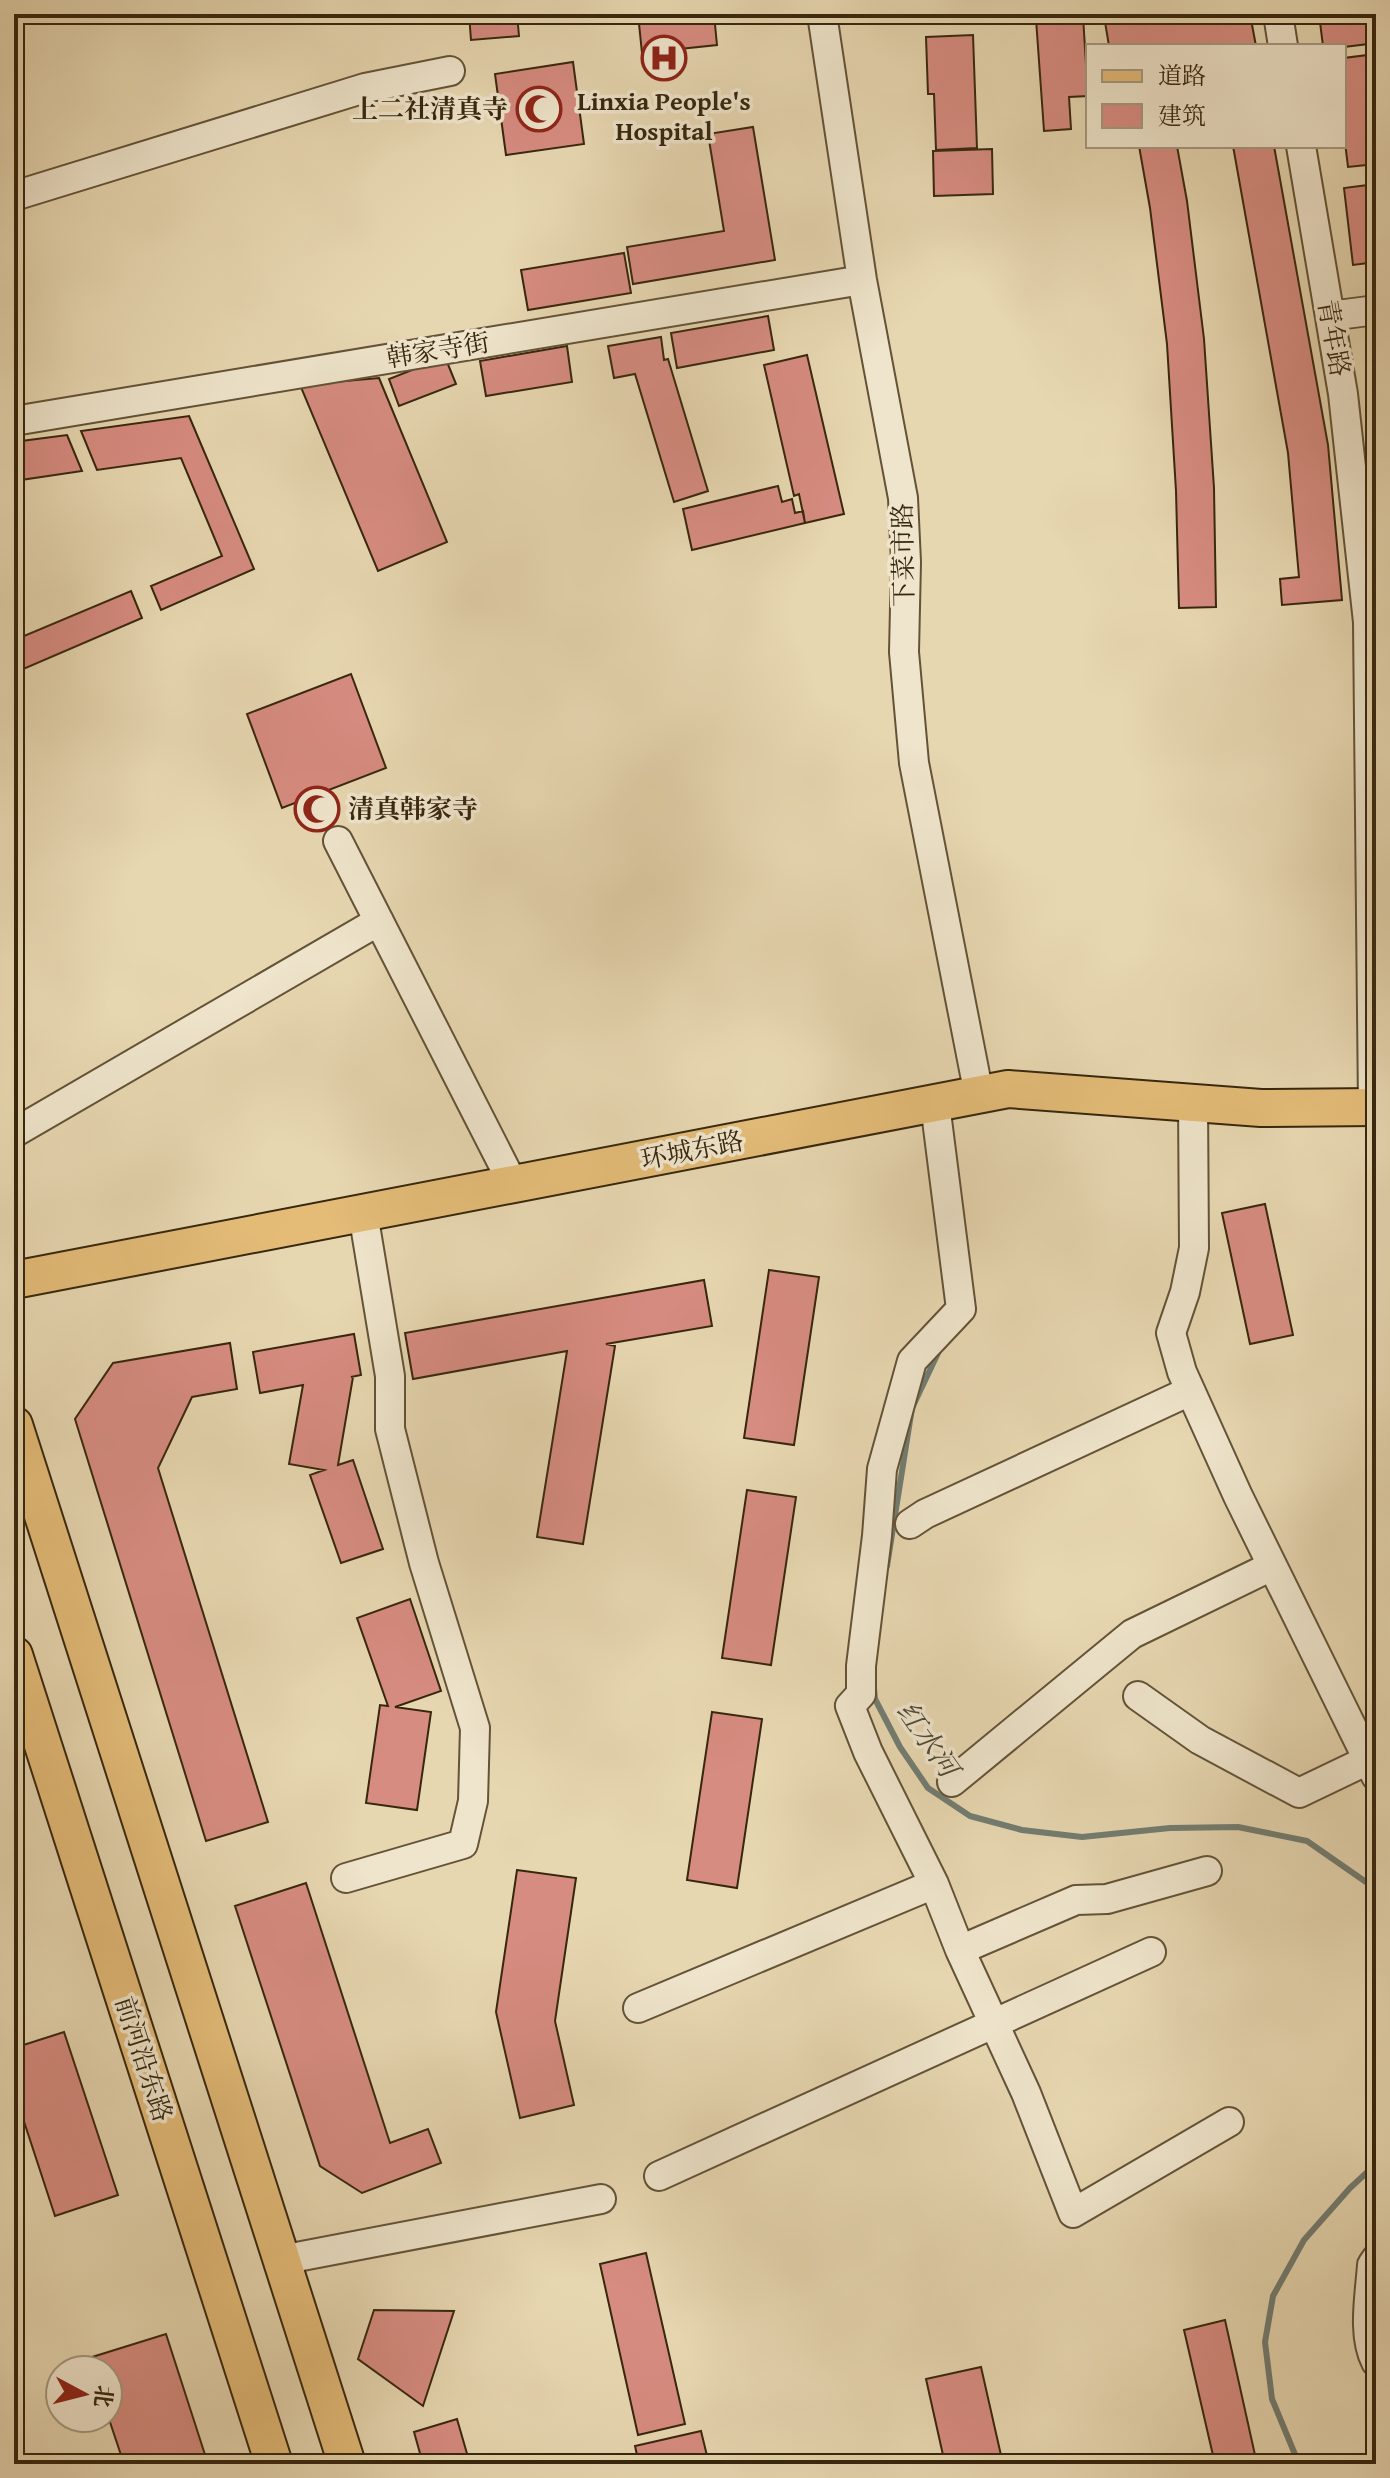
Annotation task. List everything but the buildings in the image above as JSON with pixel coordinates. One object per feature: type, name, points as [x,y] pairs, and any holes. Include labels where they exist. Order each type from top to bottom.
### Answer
[{"type":"main road","name":"环城东路","points":[[14,1280],[1008,1089],[1261,1108],[1375,1107]]},
{"type":"main road","points":[[14,1425],[347,2464]]},
{"type":"main road","name":"前河沿东路","points":[[14,1655],[274,2464]]},
{"type":"street","name":"下菜市路","points":[[822,14],[862,280],[903,498],[906,562],[904,652],[914,763],[979,1095]]},
{"type":"street","points":[[1278,14],[1283,44]]},
{"type":"street","points":[[14,196],[365,88],[450,71]]},
{"type":"street","name":"青年路","points":[[1301,148],[1343,394],[1368,622],[1375,1107]]},
{"type":"street","name":"韩家寺街","points":[[14,421],[862,280]]},
{"type":"street","points":[[1330,316],[1376,310]]},
{"type":"street","points":[[338,841],[513,1184]]},
{"type":"street","points":[[14,1133],[379,921]]},
{"type":"street","points":[[1138,1696],[1200,1740],[1299,1793],[1372,1768],[1190,1391],[1171,1333],[1185,1292],[1194,1248],[1193,1103]]},
{"type":"street","points":[[935,1104],[961,1309],[912,1361],[882,1469],[861,1666],[861,1694],[850,1706],[868,1752],[934,1884],[993,2025],[1026,2093],[1073,2213],[1229,2122]]},
{"type":"street","points":[[346,1878],[463,1844],[473,1801],[475,1728],[424,1563],[390,1429],[390,1376],[363,1213]]},
{"type":"street","points":[[910,1524],[925,1514],[1190,1391]]},
{"type":"street","points":[[952,1782],[1132,1634],[1272,1566]]},
{"type":"street","points":[[960,1950],[1076,1900],[1107,1899],[1207,1871]]},
{"type":"street","points":[[638,2008],[934,1884]]},
{"type":"street","points":[[659,2176],[1151,1952]]},
{"type":"street","points":[[281,2260],[601,2199]]},
{"type":"street","points":[[1376,2259],[1372,2265],[1369,2316],[1376,2362]]},
{"type":"waterway","name":"红水河","points":[[887,1566],[912,1408],[938,1353]]},
{"type":"waterway","name":"红水河","points":[[874,1688],[875,1699],[900,1747],[928,1788],[970,1816],[1022,1830],[1082,1837],[1170,1828],[1238,1827],[1307,1841],[1376,1889]]},
{"type":"waterway","name":"红水河","points":[[1299,2464],[1272,2399],[1265,2342],[1273,2296],[1304,2240],[1376,2164]]},
{"type":"place","name":"Linxia People's Hospital","points":[[664,58]]},
{"type":"place","name":"上二社清真寺","points":[[539,109]]},
{"type":"place","name":"清真韩家寺","points":[[317,809]]}]
